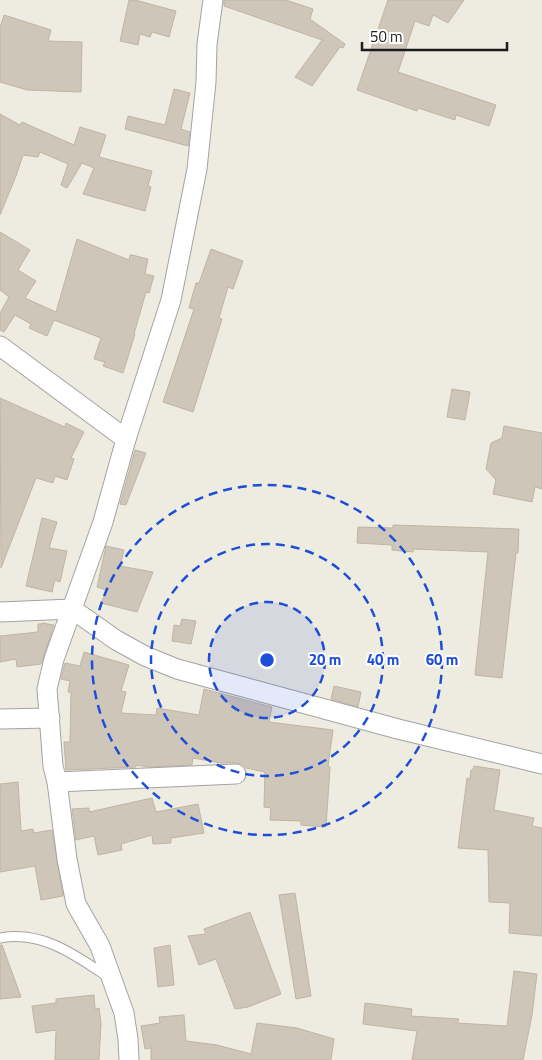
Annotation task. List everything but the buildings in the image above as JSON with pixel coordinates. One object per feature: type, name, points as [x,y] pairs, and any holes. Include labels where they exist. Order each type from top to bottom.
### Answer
[{"type":"street","points":[[129,1060],[124,1012],[114,982],[100,946],[76,904],[53,766],[47,689],[54,659],[103,522],[126,439],[171,300],[194,188],[202,130],[207,44],[213,0]]},
{"type":"street","points":[[0,346],[126,439]]},
{"type":"street","points":[[0,612],[72,609],[116,640],[145,656],[177,669],[398,729],[542,764]]},
{"type":"street","points":[[0,719],[50,718]]},
{"type":"street","points":[[57,782],[236,774]]},
{"type":"lane","points":[[0,938],[10,936],[44,941],[68,950],[114,982]]}]
